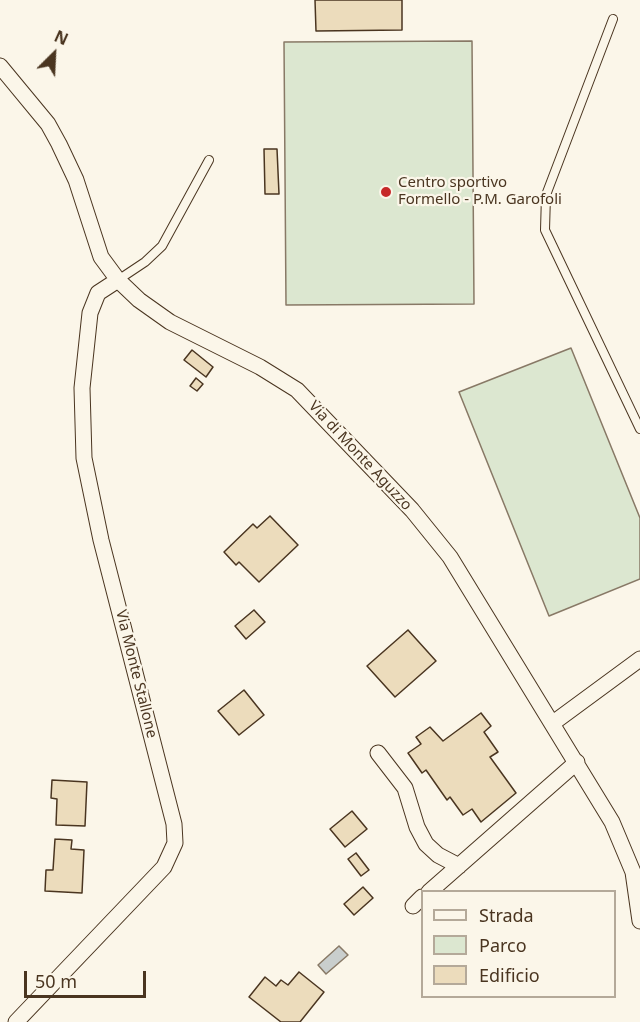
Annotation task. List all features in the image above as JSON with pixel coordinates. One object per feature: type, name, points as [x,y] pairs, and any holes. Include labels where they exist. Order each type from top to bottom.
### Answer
[{"type":"street","name":"Via di Monte Aguzzo","points":[[0,66],[42,118],[59,144],[72,170],[101,257],[118,280],[139,300],[164,318],[277,376],[312,404],[437,541],[473,592],[607,812],[626,853],[635,882],[640,921]]},
{"type":"street","name":"Via Monte Stallone","points":[[16,1022],[164,867],[175,843],[171,813],[94,512],[83,451],[82,388],[90,313],[98,293],[118,280]]},
{"type":"street","points":[[553,723],[640,659]]},
{"type":"street","points":[[378,753],[404,785],[417,827],[426,844],[438,855],[459,866]]},
{"type":"street","points":[[430,890],[577,762]]},
{"type":"lane","points":[[613,19],[546,195],[545,230],[640,429]]},
{"type":"lane","points":[[118,280],[145,262],[162,246],[209,160]]},
{"type":"green space","points":[[472,41],[474,304],[286,305],[284,42]]},
{"type":"green space","points":[[571,348],[640,518],[640,579],[549,616],[459,392]]},
{"type":"shaded area","points":[[339,946],[348,955],[326,974],[318,965]]},
{"type":"building","points":[[315,0],[402,0],[402,30],[316,31]]},
{"type":"building","points":[[264,149],[277,149],[279,194],[265,194]]},
{"type":"building","points":[[192,350],[213,367],[206,377],[184,360]]},
{"type":"building","points":[[196,378],[203,384],[197,391],[190,386]]},
{"type":"building","points":[[270,516],[298,545],[259,582],[239,562],[236,565],[224,552],[253,524],[257,528]]},
{"type":"building","points":[[254,610],[265,622],[246,639],[235,626]]},
{"type":"building","points":[[408,630],[436,661],[395,697],[367,666]]},
{"type":"building","points":[[244,690],[264,715],[239,735],[218,711]]},
{"type":"building","points":[[481,713],[491,726],[484,732],[498,752],[490,757],[516,793],[481,822],[472,809],[463,815],[450,797],[447,800],[426,770],[422,773],[408,753],[421,744],[416,737],[430,727],[443,741]]},
{"type":"building","points":[[52,780],[87,782],[85,826],[56,825],[57,799],[51,798]]},
{"type":"building","points":[[352,811],[367,829],[345,847],[330,829]]},
{"type":"building","points":[[55,839],[72,840],[71,849],[84,850],[82,893],[45,891],[46,870],[53,870]]},
{"type":"building","points":[[356,853],[369,870],[361,876],[348,859]]},
{"type":"building","points":[[363,887],[373,898],[354,915],[344,904]]},
{"type":"building","points":[[299,972],[324,992],[300,1022],[281,1022],[249,997],[265,977],[276,986],[281,980],[288,985]]},
{"type":"place","name":"Centro sportivo Formello - P.M. Garofoli","points":[[386,192]]}]
